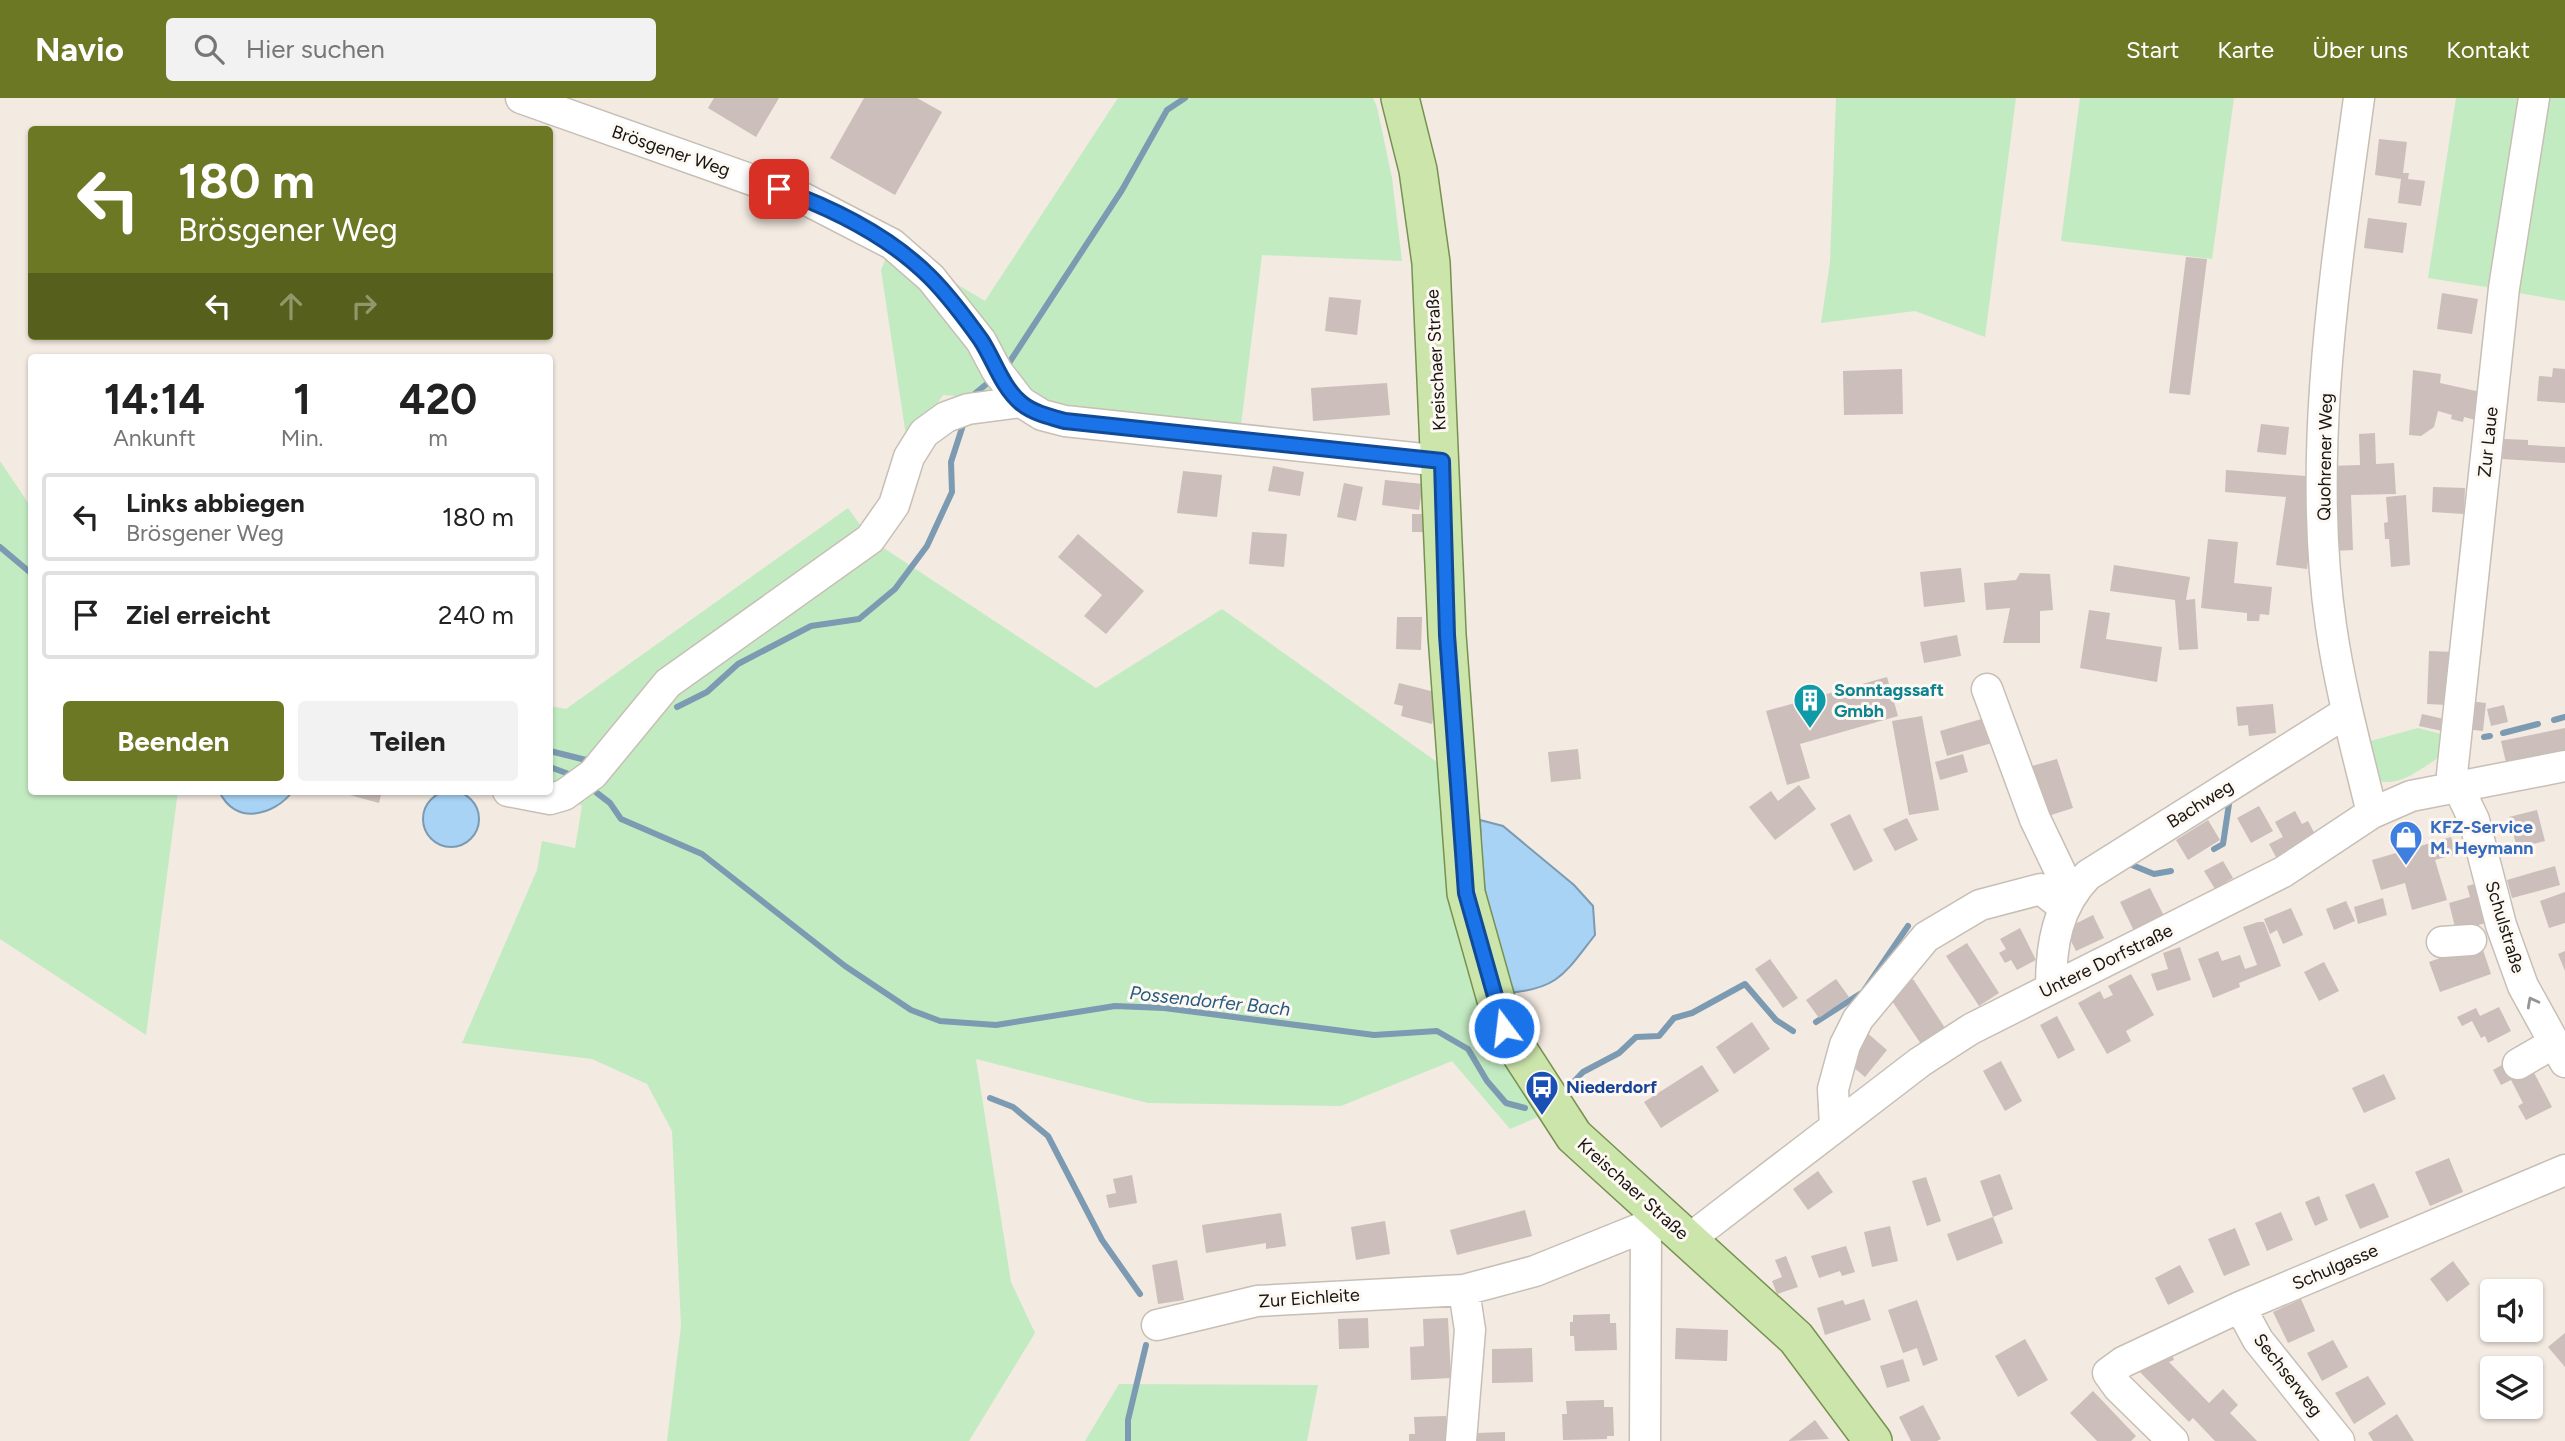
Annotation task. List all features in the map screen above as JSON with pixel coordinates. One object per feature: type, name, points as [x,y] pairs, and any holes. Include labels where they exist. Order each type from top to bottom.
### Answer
[{"type":"main road","name":"Kreischaer Straße","points":[[1407,100],[1431,263],[1442,461],[1447,635],[1466,893],[1504,1028],[1574,1136],[1666,1229],[1796,1338],[1873,1441]]},
{"type":"street","name":"Brösgener Weg","points":[[521,98],[803,198],[892,244],[931,278],[981,341],[997,371],[1021,402],[1041,415],[1065,421],[1442,461]]},
{"type":"street","name":"Quohrener Weg","points":[[2359,98],[2332,295],[2324,441],[2324,543],[2331,625],[2347,712],[2372,813]]},
{"type":"street","name":"Zur Laue","points":[[2457,786],[2452,774],[2504,288],[2535,98]]},
{"type":"street","points":[[529,795],[550,799],[564,795],[593,774],[668,683],[870,539],[894,505],[909,457],[924,433],[946,417],[968,409],[1021,402]]},
{"type":"street","points":[[1987,689],[2068,900]]},
{"type":"street","name":"Bachweg","points":[[2051,987],[2051,950],[2068,900],[2088,874],[2347,712]]},
{"type":"street","name":"Untere Dorfstraße","points":[[1666,1229],[1835,1126],[1920,1062],[1971,1029],[2051,987],[2165,934],[2283,872],[2372,813],[2411,796],[2565,766]]},
{"type":"street","name":"Schulstraße","points":[[2457,786],[2474,820],[2492,887],[2484,937],[2523,986],[2560,1053]]},
{"type":"street","points":[[1835,1126],[1833,1089],[1845,1045],[1858,1019],[1926,937],[1980,905],[2028,890],[2040,889],[2068,900]]},
{"type":"street","points":[[2442,942],[2484,937]]},
{"type":"street","points":[[2518,1063],[2560,1053]]},
{"type":"street","name":"Schulgasse","points":[[2173,1441],[2118,1387],[2108,1373],[2123,1362],[2240,1307],[2565,1170]]},
{"type":"street","points":[[1645,1441],[1666,1229]]},
{"type":"street","name":"Zur Eichleite","points":[[1157,1325],[1257,1301],[1464,1290],[1535,1271],[1666,1229]]},
{"type":"street","points":[[1461,1441],[1470,1329],[1464,1290]]},
{"type":"street","name":"Sechserweg","points":[[2240,1307],[2258,1340],[2339,1441]]},
{"type":"green space","points":[[1118,98],[1373,98],[1377,107],[1392,178],[1402,261],[1262,255],[1240,433],[1069,415],[1030,396],[940,274],[985,301]]},
{"type":"green space","points":[[1836,98],[2016,98],[1985,337],[1915,311],[1821,323],[1830,262]]},
{"type":"green space","points":[[2080,98],[2234,98],[2212,259],[2061,241]]},
{"type":"green space","points":[[2456,98],[2529,98],[2499,289],[2428,278]]},
{"type":"green space","points":[[2543,98],[2565,98],[2565,301],[2513,292]]},
{"type":"green space","points":[[889,251],[937,294],[1001,385],[986,398],[943,395],[908,449],[881,270]]},
{"type":"green space","points":[[0,461],[28,503],[28,795],[177,795],[146,1035],[0,939]]},
{"type":"green space","points":[[848,508],[870,539],[1096,688],[1222,609],[1458,777],[1543,1115],[1510,1129],[1452,1061],[1341,1106],[1148,1103],[976,1059],[1011,1282],[1035,1333],[969,1441],[667,1441],[681,1326],[672,1131],[647,1084],[592,1059],[462,1043],[537,870],[542,841],[575,848],[582,806],[553,792],[553,707],[566,709]]},
{"type":"green space","points":[[2418,728],[2441,734],[2440,757],[2399,780],[2390,782],[2372,778],[2363,743]]},
{"type":"green space","points":[[1119,1384],[1318,1385],[1307,1441],[1085,1441]]},
{"type":"water","points":[[222,795],[289,795],[276,806],[255,814],[244,813],[226,802]]},
{"type":"water","points":[[438,795],[464,795],[471,799],[478,814],[478,824],[471,839],[451,847],[431,839],[423,819],[431,799]]},
{"type":"water","points":[[1480,820],[1503,826],[1574,885],[1593,906],[1595,935],[1568,969],[1550,983],[1538,988],[1507,993],[1488,908],[1482,866]]},
{"type":"building","points":[[714,98],[779,98],[756,137],[708,108]]},
{"type":"building","points":[[864,98],[917,98],[942,112],[895,195],[830,158]]},
{"type":"building","points":[[2379,139],[2407,142],[2403,173],[2409,173],[2408,179],[2425,181],[2421,206],[2398,203],[2401,179],[2375,175]]},
{"type":"building","points":[[2368,218],[2407,223],[2403,253],[2364,248]]},
{"type":"building","points":[[2186,257],[2207,259],[2190,395],[2169,393]]},
{"type":"building","points":[[2442,293],[2478,299],[2472,334],[2437,329]]},
{"type":"building","points":[[1329,297],[1361,300],[1357,335],[1325,331]]},
{"type":"building","points":[[2553,368],[2565,369],[2565,403],[2537,401],[2539,376],[2552,377]]},
{"type":"building","points":[[1902,369],[1903,414],[1844,415],[1843,371]]},
{"type":"building","points":[[2413,370],[2441,374],[2440,383],[2485,393],[2479,421],[2464,417],[2463,422],[2438,411],[2434,427],[2421,436],[2409,435]]},
{"type":"building","points":[[1387,383],[1390,415],[1313,421],[1311,388]]},
{"type":"building","points":[[2261,424],[2289,427],[2286,455],[2257,452]]},
{"type":"building","points":[[2375,433],[2376,464],[2394,463],[2396,494],[2351,495],[2353,550],[2334,551],[2330,466],[2360,465],[2359,434]]},
{"type":"building","points":[[2504,439],[2528,440],[2528,445],[2565,447],[2565,463],[2502,459]]},
{"type":"building","points":[[1273,466],[1304,472],[1300,496],[1268,491]]},
{"type":"building","points":[[2226,470],[2319,477],[2307,569],[2276,565],[2286,497],[2225,492]]},
{"type":"building","points":[[1183,471],[1222,475],[1217,517],[1177,513]]},
{"type":"building","points":[[1385,480],[1423,484],[1419,510],[1382,505]]},
{"type":"building","points":[[1344,483],[1363,487],[1356,521],[1337,517]]},
{"type":"building","points":[[2433,487],[2465,488],[2464,514],[2432,512]]},
{"type":"building","points":[[2406,495],[2410,565],[2391,567],[2389,539],[2385,539],[2384,523],[2388,522],[2386,497]]},
{"type":"building","points":[[1412,514],[1429,514],[1429,532],[1412,532]]},
{"type":"building","points":[[1252,532],[1287,534],[1284,567],[1249,564]]},
{"type":"building","points":[[1078,534],[1144,591],[1106,634],[1084,616],[1102,595],[1058,557]]},
{"type":"building","points":[[2208,539],[2238,542],[2234,583],[2272,587],[2269,615],[2260,614],[2259,621],[2247,621],[2247,613],[2201,608]]},
{"type":"building","points":[[2114,565],[2190,577],[2186,600],[2195,599],[2198,649],[2179,650],[2175,600],[2110,591]]},
{"type":"building","points":[[1961,568],[1965,602],[1924,607],[1920,572]]},
{"type":"building","points":[[2020,573],[2050,574],[2053,610],[2040,611],[2040,643],[2003,643],[2010,608],[1986,610],[1984,583],[2016,580]]},
{"type":"building","points":[[2089,610],[2110,613],[2106,639],[2162,647],[2157,682],[2080,668]]},
{"type":"building","points":[[1397,617],[1422,617],[1421,650],[1396,649]]},
{"type":"building","points":[[1957,635],[1961,656],[1924,663],[1920,642]]},
{"type":"building","points":[[2429,651],[2454,652],[2448,705],[2427,704]]},
{"type":"building","name":"Sonntagssaft Gmbh","points":[[1887,677],[1898,716],[1800,744],[1810,778],[1787,785],[1766,711]]},
{"type":"building","points":[[1399,683],[1439,693],[1432,724],[1401,716],[1403,706],[1394,704]]},
{"type":"building","points":[[2468,701],[2486,703],[2483,731],[2465,729]]},
{"type":"building","points":[[2273,704],[2276,733],[2249,736],[2248,725],[2238,726],[2236,707]]},
{"type":"building","points":[[2504,705],[2508,722],[2491,726],[2487,709]]},
{"type":"building","points":[[2422,714],[2444,719],[2442,731],[2419,726]]},
{"type":"building","points":[[1922,716],[1939,810],[1909,815],[1892,721]]},
{"type":"building","points":[[1985,718],[1992,743],[1947,756],[1940,731]]},
{"type":"building","points":[[2565,728],[2565,755],[2507,767],[2501,741]]},
{"type":"building","points":[[1578,749],[1581,779],[1551,782],[1548,752]]},
{"type":"building","points":[[1963,754],[1968,772],[1940,780],[1935,762]]},
{"type":"building","points":[[2057,759],[2073,808],[2048,816],[2032,766]]},
{"type":"building","points":[[1799,785],[1816,809],[1775,840],[1749,807],[1771,791],[1778,801]]},
{"type":"building","points":[[350,795],[381,795],[379,803]]},
{"type":"building","points":[[2259,806],[2273,831],[2251,843],[2237,818]]},
{"type":"building","points":[[2537,810],[2545,841],[2517,848],[2509,817]]},
{"type":"building","points":[[2295,811],[2302,824],[2308,821],[2317,838],[2277,859],[2269,844],[2283,837],[2275,822]]},
{"type":"building","points":[[1850,814],[1873,861],[1854,871],[1830,824]]},
{"type":"building","points":[[1907,818],[1918,840],[1895,851],[1883,829]]},
{"type":"building","points":[[2208,820],[2220,840],[2188,860],[2176,840]]},
{"type":"building","name":"KFZ-Service M. Heymann","points":[[2451,837],[2456,854],[2435,860],[2447,900],[2412,910],[2405,883],[2381,890],[2372,860]]},
{"type":"building","points":[[2223,861],[2233,878],[2215,889],[2204,871]]},
{"type":"building","points":[[2555,866],[2560,885],[2512,898],[2507,880]]},
{"type":"building","points":[[2478,883],[2489,922],[2475,926],[2491,974],[2440,992],[2429,962],[2473,946],[2456,931],[2449,903],[2470,897],[2467,886]]},
{"type":"building","points":[[2150,888],[2164,916],[2134,931],[2120,902]]},
{"type":"building","points":[[2565,892],[2565,923],[2549,928],[2540,901]]},
{"type":"building","points":[[2383,898],[2387,915],[2358,924],[2354,907]]},
{"type":"building","points":[[2346,901],[2355,921],[2334,930],[2326,909]]},
{"type":"building","points":[[2291,908],[2303,935],[2283,944],[2277,930],[2270,934],[2264,919]]},
{"type":"building","points":[[2093,915],[2104,938],[2076,951],[2065,929]]},
{"type":"building","points":[[2264,922],[2281,966],[2239,983],[2240,987],[2213,998],[2198,959],[2218,951],[2222,961],[2240,955],[2245,969],[2257,965],[2243,927]]},
{"type":"building","points":[[2020,928],[2036,960],[2017,970],[2011,960],[2005,963],[1999,953],[2006,949],[2000,939]]},
{"type":"building","points":[[1967,943],[1999,993],[1979,1006],[1946,956]]},
{"type":"building","points":[[2180,947],[2191,980],[2157,991],[2151,974],[2168,969],[2163,953]]},
{"type":"building","points":[[2565,951],[2565,971],[2558,954]]},
{"type":"building","points":[[1770,959],[1798,998],[1783,1008],[1755,969]]},
{"type":"building","points":[[2324,962],[2339,991],[2319,1001],[2304,972]]},
{"type":"building","points":[[2131,974],[2154,1015],[2126,1031],[2131,1041],[2107,1054],[2078,1003],[2100,991],[2104,999],[2113,995],[2108,986]]},
{"type":"building","points":[[1836,979],[1849,997],[1819,1018],[1806,1000]]},
{"type":"building","points":[[1913,979],[1945,1028],[1921,1044],[1888,995]]},
{"type":"building","points":[[2499,1007],[2511,1031],[2488,1043],[2485,1036],[2481,1038],[2472,1021],[2462,1026],[2457,1017],[2476,1008],[2480,1016]]},
{"type":"building","points":[[2057,1016],[2075,1050],[2058,1059],[2040,1025]]},
{"type":"building","points":[[1752,1022],[1770,1049],[1734,1074],[1716,1047]]},
{"type":"building","points":[[1865,1031],[1887,1050],[1865,1077],[1846,1061]]},
{"type":"building","points":[[2511,1060],[2532,1069],[2552,1107],[2526,1120],[2518,1106],[2523,1103],[2511,1080],[2501,1085],[2493,1070]]},
{"type":"building","points":[[2001,1061],[2022,1101],[2005,1111],[1983,1071]]},
{"type":"building","points":[[1702,1065],[1719,1091],[1661,1128],[1644,1102]]},
{"type":"building","points":[[2384,1074],[2396,1099],[2364,1113],[2352,1088]]},
{"type":"building","points":[[2449,1158],[2463,1192],[2430,1206],[2415,1172]]},
{"type":"building","points":[[1818,1171],[1833,1192],[1808,1210],[1793,1189]]},
{"type":"building","points":[[2000,1174],[2013,1209],[1993,1217],[1980,1181]]},
{"type":"building","points":[[1132,1175],[1137,1203],[1109,1208],[1106,1195],[1116,1193],[1113,1179]]},
{"type":"building","points":[[1926,1177],[1941,1221],[1927,1226],[1912,1181]]},
{"type":"building","points":[[2374,1183],[2389,1217],[2360,1229],[2345,1195]]},
{"type":"building","points":[[2319,1196],[2328,1220],[2315,1226],[2305,1202]]},
{"type":"building","points":[[1525,1210],[1532,1236],[1457,1255],[1450,1230]]},
{"type":"building","points":[[2281,1212],[2293,1240],[2267,1251],[2255,1223]]},
{"type":"building","points":[[1281,1213],[1286,1246],[1266,1249],[1266,1243],[1206,1253],[1202,1225]]},
{"type":"building","points":[[1993,1217],[2003,1243],[1957,1261],[1947,1234]]},
{"type":"building","points":[[1385,1221],[1390,1254],[1356,1260],[1351,1227]]},
{"type":"building","points":[[1890,1226],[1898,1261],[1872,1267],[1864,1232]]},
{"type":"building","points":[[2235,1228],[2250,1265],[2224,1276],[2208,1239]]},
{"type":"building","points":[[1846,1246],[1855,1272],[1842,1276],[1840,1271],[1819,1278],[1811,1256]]},
{"type":"building","points":[[1786,1256],[1798,1287],[1777,1294],[1772,1281],[1782,1277],[1775,1260]]},
{"type":"building","points":[[1177,1260],[1184,1300],[1158,1304],[1152,1265]]},
{"type":"building","points":[[2453,1261],[2470,1284],[2447,1302],[2430,1279]]},
{"type":"building","points":[[2180,1265],[2194,1292],[2168,1305],[2155,1278]]},
{"type":"building","points":[[1864,1299],[1871,1320],[1825,1335],[1817,1308],[1843,1300],[1845,1305]]},
{"type":"building","points":[[2301,1299],[2315,1331],[2288,1343],[2273,1312]]},
{"type":"building","points":[[1917,1300],[1938,1360],[1923,1366],[1917,1348],[1903,1353],[1888,1310]]},
{"type":"building","points":[[1610,1314],[1610,1323],[1616,1323],[1617,1350],[1575,1351],[1574,1336],[1570,1336],[1573,1315]]},
{"type":"building","points":[[1368,1318],[1369,1348],[1339,1349],[1338,1319]]},
{"type":"building","points":[[1448,1318],[1451,1378],[1411,1380],[1410,1347],[1424,1346],[1423,1319]]},
{"type":"building","points":[[1676,1328],[1728,1330],[1727,1361],[1675,1359]]},
{"type":"building","points":[[2565,1333],[2565,1367],[2548,1347]]},
{"type":"building","points":[[2025,1339],[2048,1380],[2018,1397],[1995,1356]]},
{"type":"building","points":[[2333,1340],[2348,1367],[2322,1381],[2307,1353]]},
{"type":"building","points":[[1532,1348],[1533,1382],[1492,1383],[1492,1349]]},
{"type":"building","points":[[2170,1349],[2174,1360],[2169,1362],[2209,1403],[2223,1389],[2238,1405],[2230,1413],[2257,1441],[2215,1441],[2193,1418],[2189,1422],[2137,1369]]},
{"type":"building","points":[[1903,1359],[1910,1381],[1887,1388],[1880,1366]]},
{"type":"building","points":[[2368,1376],[2386,1404],[2354,1424],[2335,1393]]},
{"type":"building","points":[[2093,1391],[2136,1436],[2131,1441],[2097,1441],[2070,1413]]},
{"type":"building","points":[[1604,1400],[1604,1407],[1613,1407],[1614,1436],[1607,1436],[1607,1439],[1563,1440],[1562,1414],[1567,1414],[1566,1401]]},
{"type":"building","points":[[1923,1405],[1941,1439],[1937,1441],[1911,1441],[1899,1417]]},
{"type":"building","points":[[2397,1414],[2414,1441],[2373,1441],[2368,1433]]},
{"type":"building","points":[[1446,1416],[1447,1441],[1409,1441],[1409,1434],[1415,1434],[1414,1417]]},
{"type":"building","points":[[1815,1420],[1829,1439],[1788,1441]]},
{"type":"building","points":[[1505,1432],[1505,1441],[1477,1441],[1477,1433]]},
{"type":"waterway","points":[[1007,366],[1122,190],[1167,110],[1185,98]]},
{"type":"waterway","points":[[972,396],[989,382]]},
{"type":"waterway","points":[[677,707],[707,692],[738,664],[811,626],[859,619],[895,589],[927,546],[952,492],[951,462],[964,422]]},
{"type":"waterway","name":"Possendorfer Bach","points":[[0,547],[28,571]]},
{"type":"waterway","name":"Possendorfer Bach","points":[[2554,720],[2565,717]]},
{"type":"waterway","name":"Possendorfer Bach","points":[[2503,733],[2538,724]]},
{"type":"waterway","name":"Possendorfer Bach","points":[[2484,737],[2490,736]]},
{"type":"waterway","points":[[553,752],[586,760],[593,756]]},
{"type":"waterway","name":"Possendorfer Bach","points":[[553,768],[574,776]]},
{"type":"waterway","name":"Possendorfer Bach","points":[[597,793],[610,803],[621,819],[702,854],[845,966],[911,1010],[940,1021],[996,1025],[1115,1006],[1164,1008],[1374,1035],[1437,1031],[1468,1049],[1487,1081],[1506,1103],[1525,1108]]},
{"type":"waterway","name":"Possendorfer Bach","points":[[2214,849],[2223,844],[2229,804]]},
{"type":"waterway","name":"Possendorfer Bach","points":[[2127,863],[2154,874],[2171,871]]},
{"type":"waterway","name":"Possendorfer Bach","points":[[1816,1022],[1863,992],[1908,926]]},
{"type":"waterway","name":"Possendorfer Bach","points":[[1561,1095],[1583,1072],[1619,1053],[1636,1037],[1659,1036],[1674,1018],[1692,1013],[1745,984],[1776,1020],[1793,1031]]},
{"type":"waterway","points":[[990,1098],[1013,1107],[1048,1136],[1102,1240],[1140,1294]]},
{"type":"waterway","points":[[1128,1441],[1128,1420],[1146,1345]]},
{"type":"place","name":"Sonntagssaft Gmbh","points":[[1810,730]]},
{"type":"place","name":"KFZ-Service M. Heymann","points":[[2406,867]]},
{"type":"place","name":"Niederdorf","points":[[1542,1117]]},
{"type":"route","points":[[779,189],[803,198],[892,244],[931,278],[981,341],[997,371],[1021,402],[1041,415],[1065,421],[1442,461],[1447,635],[1466,893],[1504,1028]]}]
